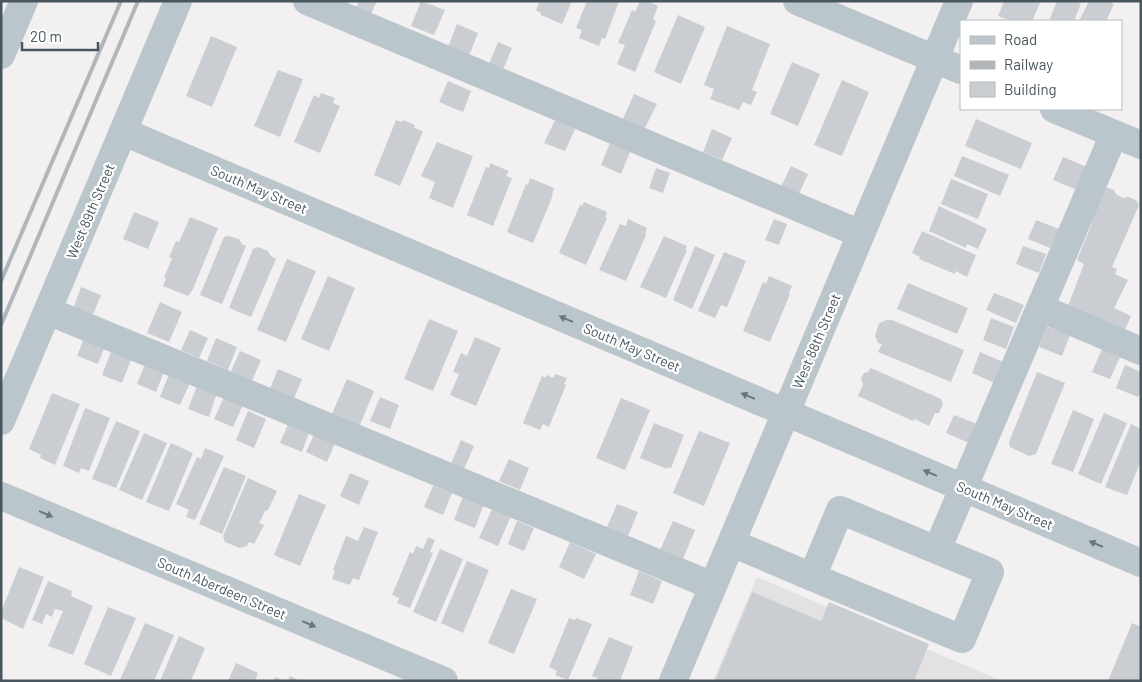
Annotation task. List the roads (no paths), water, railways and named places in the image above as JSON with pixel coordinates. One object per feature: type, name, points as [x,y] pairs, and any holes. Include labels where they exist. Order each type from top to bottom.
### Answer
[{"type":"street","points":[[1,55],[24,1]]},
{"type":"street","name":"West 89th Street","points":[[1,421],[178,1]]},
{"type":"street","points":[[307,1],[861,234]]},
{"type":"street","points":[[797,1],[960,70]]},
{"type":"street","name":"West 88th Street","points":[[673,681],[959,1]]},
{"type":"street","points":[[1056,110],[1141,145]]},
{"type":"street","name":"South May Street","points":[[124,132],[1141,563]]},
{"type":"street","points":[[937,550],[1114,134]]},
{"type":"street","points":[[1040,308],[1141,352]]},
{"type":"street","points":[[48,311],[714,586]]},
{"type":"street","name":"South Aberdeen Street","points":[[1,496],[444,681]]},
{"type":"street","points":[[732,543],[812,577],[962,639],[990,572],[840,510],[812,577]]},
{"type":"railway","points":[[1,281],[121,1]]},
{"type":"railway","points":[[1,325],[138,1]]}]
